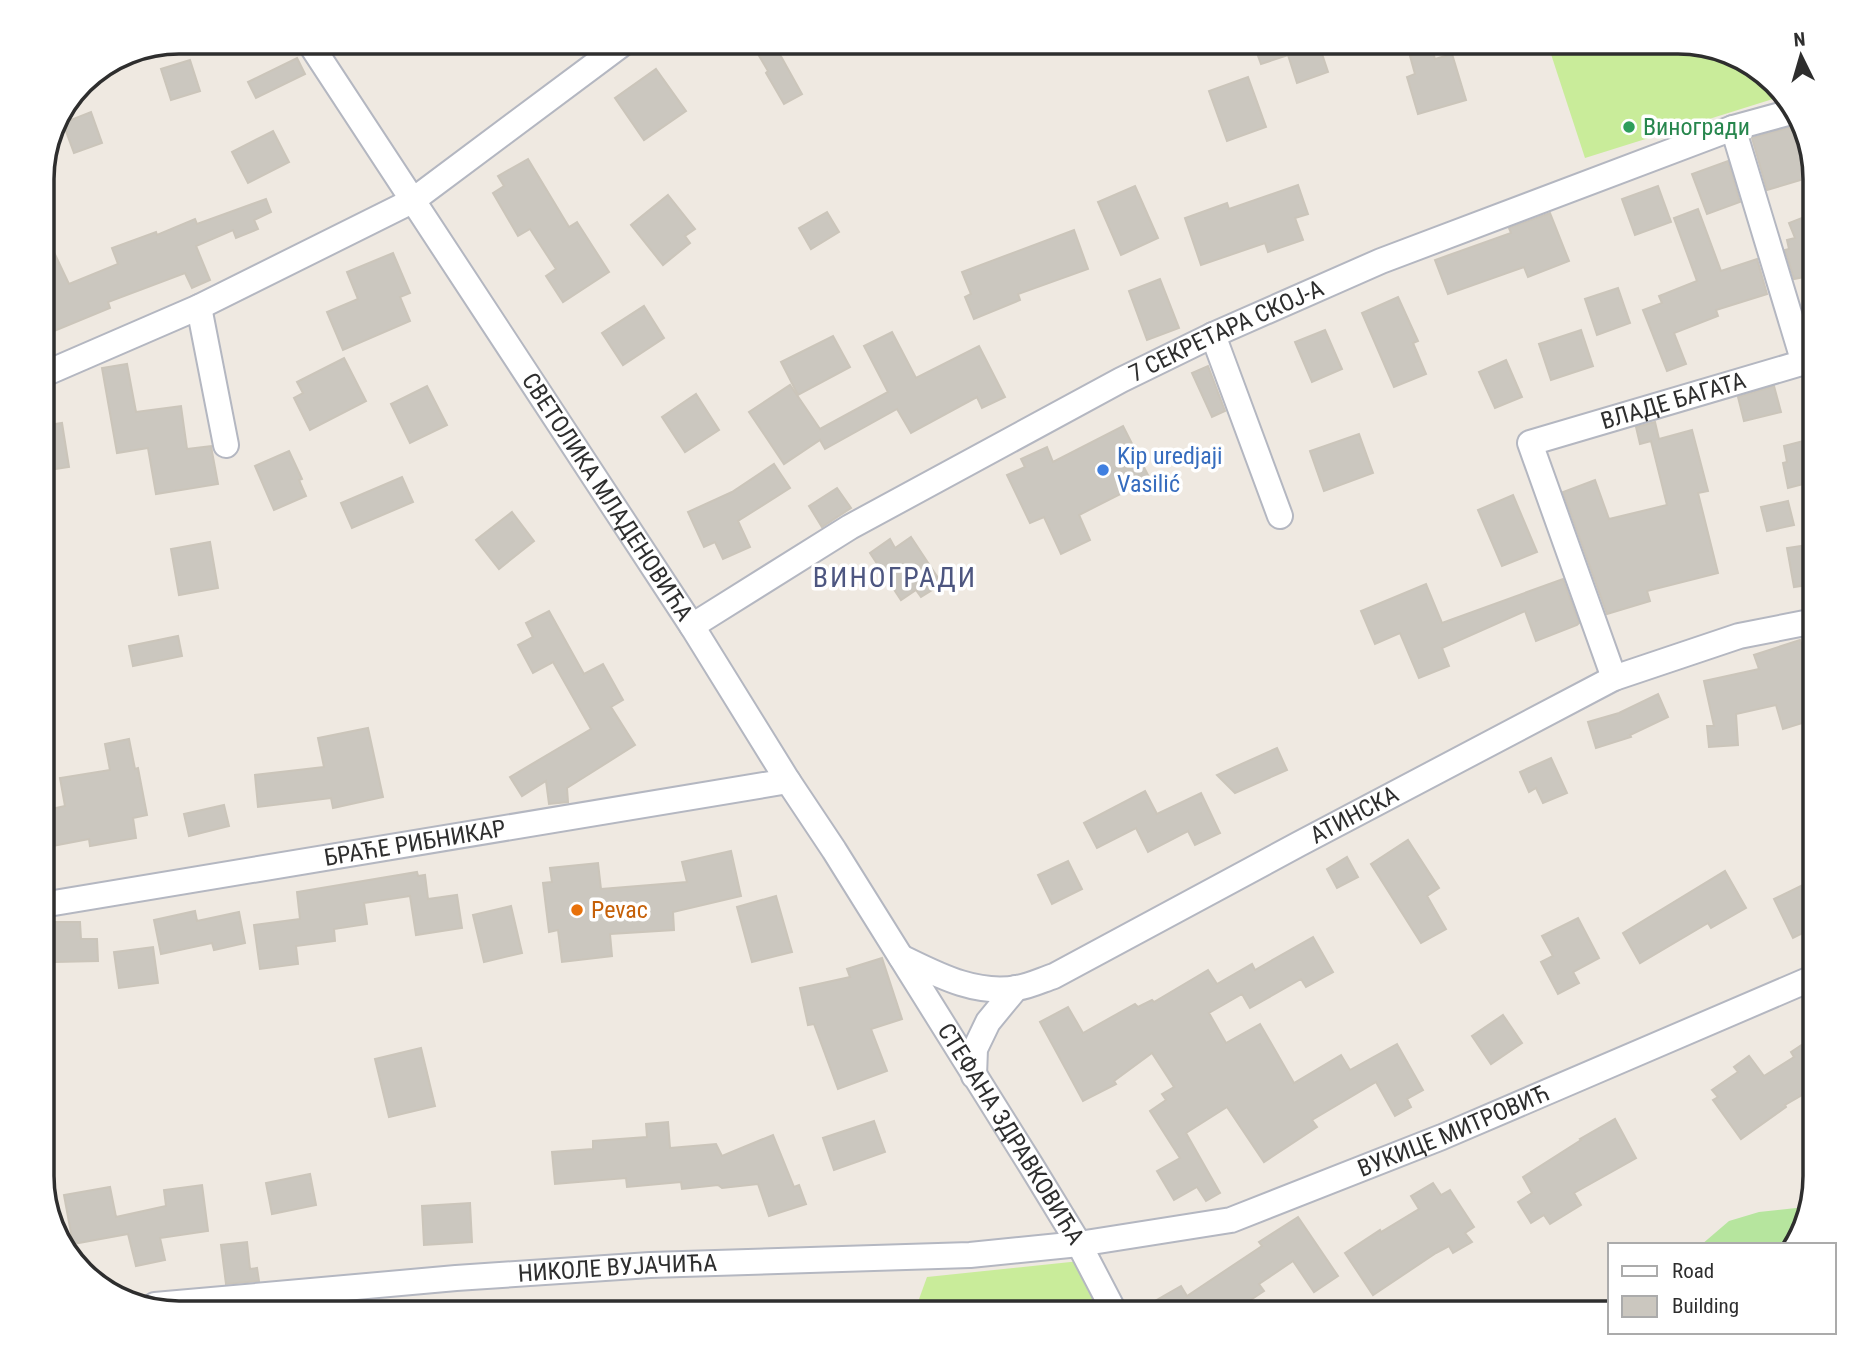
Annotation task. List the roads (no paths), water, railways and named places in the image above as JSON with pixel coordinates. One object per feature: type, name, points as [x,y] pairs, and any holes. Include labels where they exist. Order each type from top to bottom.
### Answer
[{"type":"street","name":"СВЕТОЛИКА МЛАДЕНОВИЋА","points":[[317,55],[692,626],[788,782],[901,957]]},
{"type":"street","points":[[55,369],[199,307],[412,201],[608,55]]},
{"type":"street","name":"7 СЕКРЕТАРА СКОЈ-А","points":[[692,626],[850,527],[1121,380],[1213,335],[1381,261],[1734,128],[1784,114]]},
{"type":"street","points":[[1734,128],[1803,342]]},
{"type":"street","points":[[199,307],[226,445]]},
{"type":"street","points":[[1213,335],[1280,516]]},
{"type":"street","name":"ВЛАДЕ БАГАТА","points":[[1614,678],[1530,443],[1803,363]]},
{"type":"street","name":"АТИНСКА","points":[[901,957],[954,982],[976,988],[1016,988],[1054,976],[1614,678],[1738,636],[1803,623]]},
{"type":"street","name":"БРАЋЕ РИБНИКАР","points":[[55,903],[788,782]]},
{"type":"street","name":"СТЕФАНА ЗДРАВКОВИЋА","points":[[901,957],[1079,1244],[1109,1301]]},
{"type":"street","name":"ВУКИЦЕ МИТРОВИЋ","points":[[1079,1244],[1231,1220],[1442,1137],[1803,982]]},
{"type":"street","points":[[974,1076],[975,1048],[984,1031],[1016,988]]},
{"type":"street","name":"НИКОЛЕ ВУЈАЧИЋА","points":[[200,1301],[456,1278],[622,1267],[970,1255],[1079,1244]]},
{"type":"place","name":"Виногради","points":[[1629,127]]},
{"type":"place","name":"Kip uredjaji Vasilić","points":[[1103,470]]},
{"type":"place","name":"Pevac","points":[[577,910]]},
{"type":"district","name":"ВИНОГРАДИ","points":[[895,577]]}]
